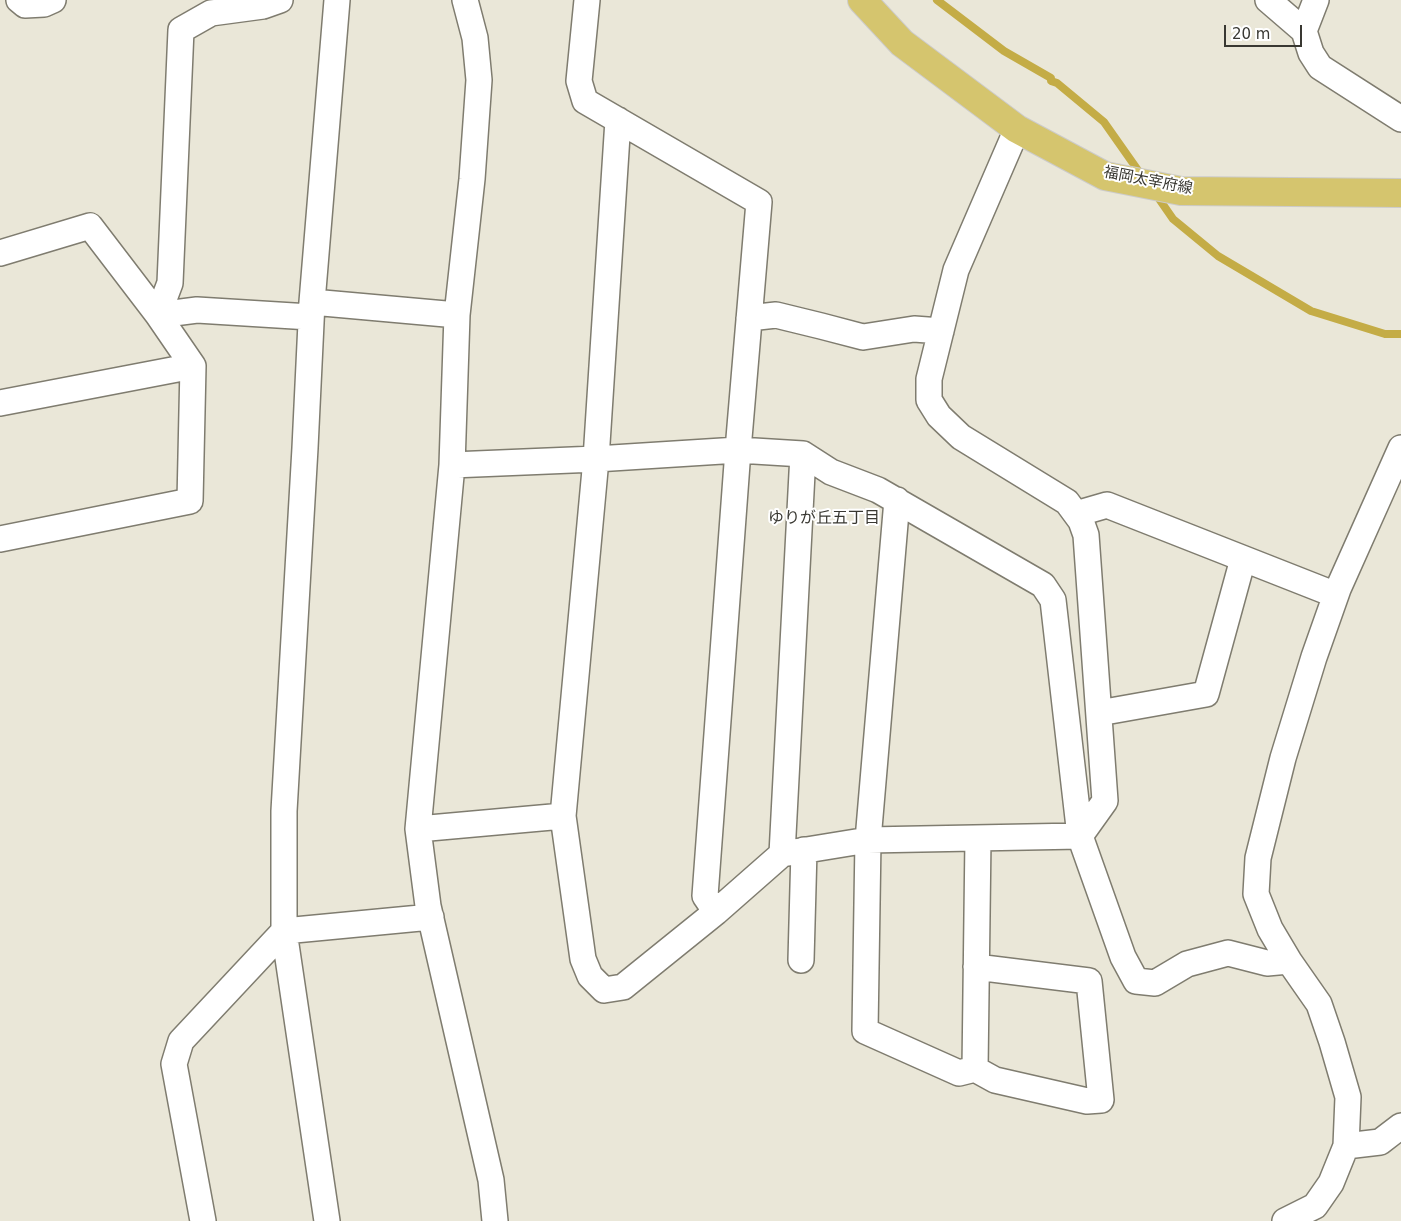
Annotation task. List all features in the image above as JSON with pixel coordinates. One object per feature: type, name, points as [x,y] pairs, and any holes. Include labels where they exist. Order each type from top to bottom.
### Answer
[{"type":"main road","name":"福岡太宰府線","points":[[862,0],[902,43],[1018,129],[1105,176],[1181,191],[1401,193]]},
{"type":"street","points":[[19,0],[25,6],[44,4],[53,0]]},
{"type":"street","points":[[158,315],[170,283],[181,30],[211,13],[263,6],[280,0]]},
{"type":"street","points":[[327,1221],[284,932],[284,810],[311,310],[337,0]]},
{"type":"street","points":[[464,0],[475,38],[479,80],[472,178],[457,315],[452,465],[418,830],[428,906],[491,1180],[495,1221]]},
{"type":"street","points":[[587,0],[579,81],[585,101],[758,202],[705,896],[716,912]]},
{"type":"street","points":[[1268,0],[1304,30],[1311,53],[1320,66],[1401,119]]},
{"type":"street","points":[[1304,30],[1316,0]]},
{"type":"street","points":[[618,120],[596,459],[564,816],[583,959],[590,976],[604,990],[623,987],[793,852],[868,840],[1080,836]]},
{"type":"street","points":[[1018,129],[956,270],[929,379],[929,400],[939,416],[961,436],[1067,502],[1082,521],[1086,535],[1105,801],[1080,836]]},
{"type":"street","points":[[0,253],[90,226],[158,315],[193,366],[190,501],[0,539]]},
{"type":"street","points":[[158,315],[196,310],[311,310],[457,315]]},
{"type":"street","points":[[749,318],[776,315],[863,338],[914,329],[941,331]]},
{"type":"street","points":[[0,403],[193,366]]},
{"type":"street","points":[[1285,1221],[1315,1206],[1331,1183],[1346,1146],[1348,1097],[1319,1004],[1288,961],[1270,929],[1256,894],[1258,858],[1283,758],[1314,658],[1336,595],[1401,448]]},
{"type":"street","points":[[452,465],[596,459],[738,450],[803,454],[831,472],[878,490],[897,500],[1043,585],[1054,600],[1080,836],[1123,957],[1136,981],[1154,983],[1187,964],[1228,953],[1267,963],[1288,961]]},
{"type":"street","points":[[801,960],[793,852],[803,454]]},
{"type":"street","points":[[897,500],[868,840],[865,1031],[959,1072],[975,1069],[995,1080],[1087,1101],[1101,1100],[1089,981],[976,967]]},
{"type":"street","points":[[1076,514],[1107,505],[1336,595]]},
{"type":"street","points":[[1098,713],[1206,694],[1243,559]]},
{"type":"street","points":[[418,830],[564,816]]},
{"type":"street","points":[[975,1069],[978,838]]},
{"type":"street","points":[[203,1221],[174,1064],[181,1041],[284,932],[431,917]]},
{"type":"street","points":[[1346,1146],[1380,1142],[1401,1126]]},
{"type":"waterway","points":[[937,0],[1004,51],[1051,78],[1051,81],[1057,83],[1104,122],[1142,176]]},
{"type":"waterway","points":[[1155,193],[1173,219],[1218,256],[1311,311],[1385,334],[1401,334]]},
{"type":"district","name":"ゆりが丘五丁目","points":[[824,519]]}]
